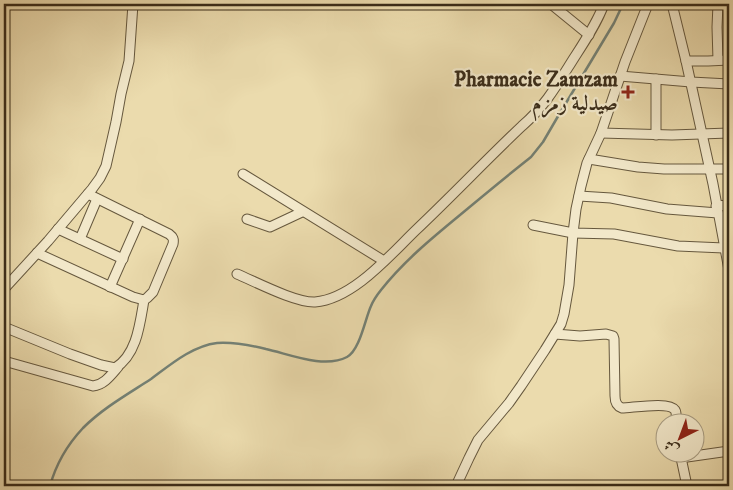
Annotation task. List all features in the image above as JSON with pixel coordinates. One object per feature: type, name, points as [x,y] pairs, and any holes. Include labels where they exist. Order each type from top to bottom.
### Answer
[{"type":"street","points":[[4,289],[88,194],[106,166],[129,61],[133,4]]},
{"type":"street","points":[[551,4],[589,35]]},
{"type":"street","points":[[237,274],[292,297],[313,302],[325,300],[348,290],[363,280],[545,103],[589,35],[604,4]]},
{"type":"street","points":[[456,486],[478,440],[509,403],[555,334],[564,314],[579,196],[590,159],[648,4]]},
{"type":"street","points":[[672,4],[710,170],[729,270]]},
{"type":"street","points":[[718,4],[718,60]]},
{"type":"street","points":[[686,61],[729,60]]},
{"type":"street","points":[[620,76],[729,84]]},
{"type":"street","points":[[656,79],[656,135]]},
{"type":"street","points":[[600,133],[656,135],[729,134]]},
{"type":"street","points":[[590,159],[664,169],[729,169]]},
{"type":"street","points":[[243,174],[384,261]]},
{"type":"street","points":[[4,361],[98,386],[127,358],[138,329],[144,300],[153,292],[174,240],[169,234],[88,194]]},
{"type":"street","points":[[579,196],[611,198],[667,209],[717,209],[729,205]]},
{"type":"street","points":[[80,239],[97,199]]},
{"type":"street","points":[[247,220],[270,227],[302,212]]},
{"type":"street","points":[[110,287],[140,220]]},
{"type":"street","points":[[533,225],[573,233],[614,234],[678,246],[725,243]]},
{"type":"street","points":[[58,229],[123,259]]},
{"type":"street","points":[[37,253],[110,287],[144,300]]},
{"type":"street","points":[[4,327],[101,365],[115,368],[118,366]]},
{"type":"street","points":[[555,334],[580,336],[606,334],[613,336],[616,404],[622,408],[670,407],[676,412]]},
{"type":"street","points":[[706,453],[729,451]]},
{"type":"street","points":[[682,462],[687,486]]},
{"type":"waterway","points":[[50,486],[59,462],[83,428],[107,408],[174,362],[199,348],[217,343],[235,343],[328,362],[347,357],[352,353],[359,341],[373,302],[390,279],[429,241],[531,157],[543,142],[614,23],[623,4]]},
{"type":"place","name":"Pharmacie Zamzam صيدلية زمزم","points":[[628,92]]}]
